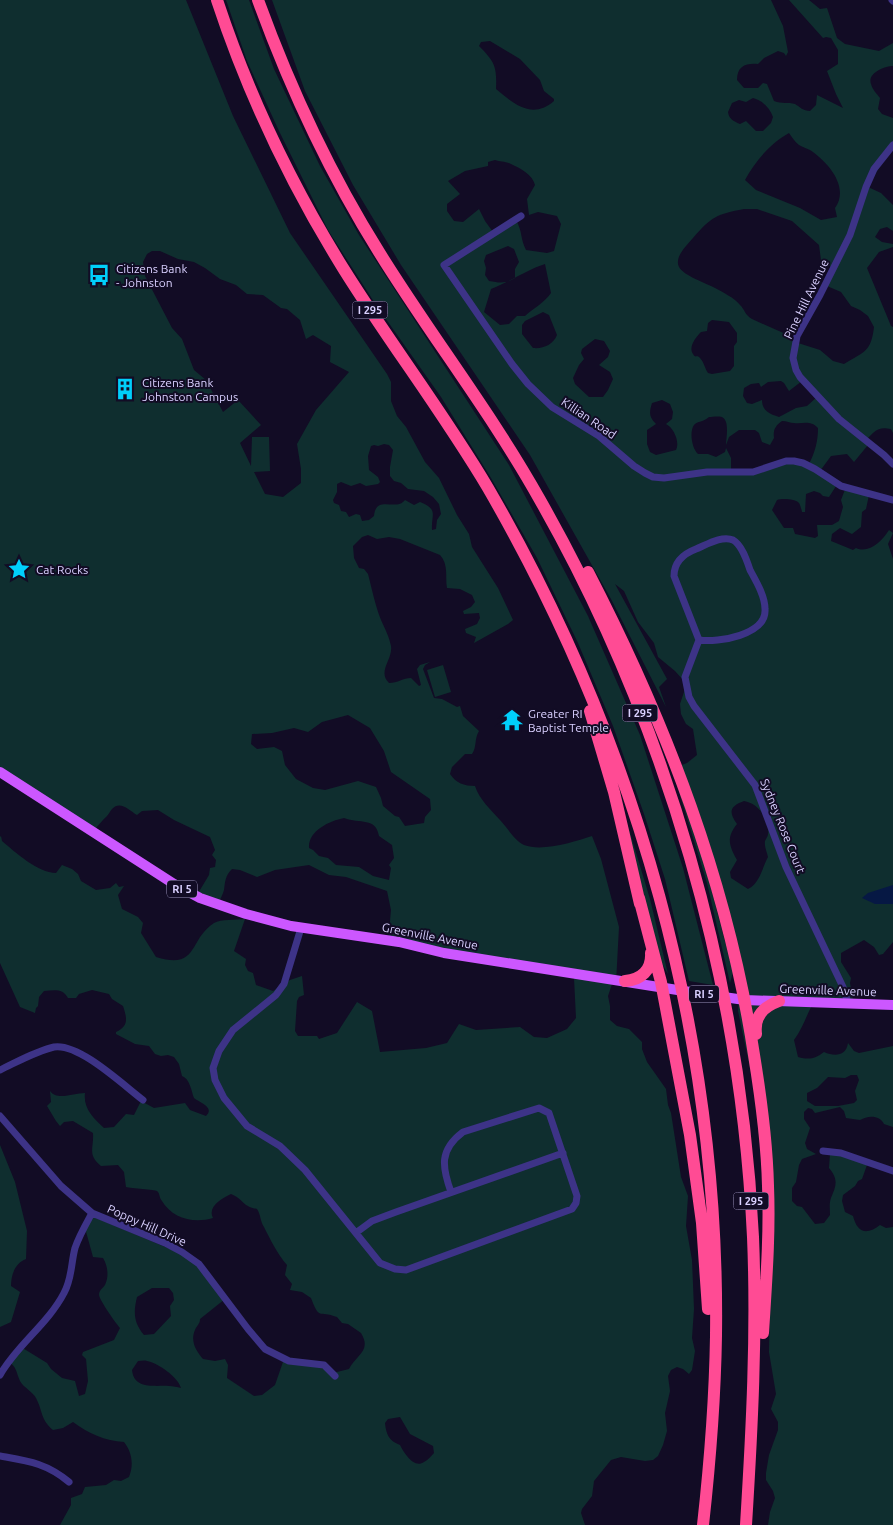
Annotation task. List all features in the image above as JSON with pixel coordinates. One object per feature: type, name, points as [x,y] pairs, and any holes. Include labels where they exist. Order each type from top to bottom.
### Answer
[{"type":"highway","name":"I 295","points":[[217,0],[252,92],[303,198],[355,287],[478,471],[532,567],[575,656],[609,740],[638,824],[659,894],[680,978],[704,1119],[712,1214],[716,1331],[713,1420],[703,1525]]},
{"type":"highway","name":"I 295","points":[[258,0],[299,103],[324,155],[352,206],[389,268],[516,458],[580,574],[634,696],[684,840],[702,903],[726,1010],[741,1103],[750,1194],[755,1317],[746,1525]]},
{"type":"highway","points":[[516,458],[547,499],[580,556],[627,650],[658,719],[702,834],[718,891],[745,1000],[756,1066],[767,1164],[768,1229],[762,1350],[753,1394]]},
{"type":"highway","points":[[575,656],[583,691],[614,792],[662,988],[690,1135],[699,1200],[706,1281],[713,1420]]},
{"type":"highway","points":[[625,981],[634,980],[642,976],[648,970],[651,963],[651,952],[640,898]]},
{"type":"highway","points":[[756,1066],[758,1051],[756,1021],[762,1010],[779,1001]]},
{"type":"main road","name":"Greenville Avenue","points":[[0,772],[174,884],[200,898],[246,914],[300,928],[391,941],[444,952],[745,1000],[893,1005]]},
{"type":"street","name":"Pine Hill Avenue","points":[[893,145],[874,169],[850,235],[797,336],[793,358],[800,377],[839,419],[893,464]]},
{"type":"street","name":"Killian Road","points":[[521,216],[444,265],[520,375],[552,407],[599,436],[634,466],[654,477],[664,478],[707,472],[753,472],[786,461],[794,461],[815,469],[841,486],[893,500]]},
{"type":"street","points":[[732,540],[738,544],[762,596],[765,609],[764,617],[759,624],[739,636],[710,642],[699,640],[674,576],[674,567],[681,558],[692,551],[714,541],[732,540]]},
{"type":"street","name":"Sydney Rose Court","points":[[699,640],[685,678],[689,697],[694,706],[748,773],[755,785],[786,867],[843,988],[848,1003]]},
{"type":"street","points":[[300,928],[284,984],[276,995],[233,1030],[219,1051],[213,1068],[215,1080],[224,1098],[247,1126],[280,1146],[305,1170],[357,1232],[366,1247],[380,1263],[395,1269],[406,1270],[572,1209],[576,1203],[577,1196],[549,1113],[539,1108],[533,1108],[463,1132],[450,1146],[443,1162],[451,1192]]},
{"type":"street","points":[[0,1070],[47,1049],[65,1047],[76,1050],[89,1058],[143,1100]]},
{"type":"street","name":"Poppy Hill Drive","points":[[0,1116],[61,1186],[92,1213],[164,1244],[194,1260],[202,1267],[248,1329],[265,1348],[289,1361],[324,1365],[335,1376]]},
{"type":"street","points":[[822,1151],[841,1153],[893,1171]]},
{"type":"street","points":[[357,1232],[372,1221],[563,1153]]},
{"type":"street","points":[[0,1375],[8,1362],[65,1292],[75,1249],[92,1213]]},
{"type":"street","points":[[0,1456],[36,1462],[55,1470],[69,1482]]},
{"type":"green space","points":[[0,0],[186,0],[233,116],[290,233],[387,374],[391,382],[391,401],[397,416],[406,427],[425,462],[439,478],[457,515],[469,534],[472,547],[498,588],[513,620],[474,643],[476,637],[466,633],[465,629],[477,624],[480,618],[479,613],[464,614],[463,611],[471,607],[475,602],[472,595],[460,589],[447,588],[446,567],[440,555],[400,539],[389,537],[377,539],[368,535],[362,537],[353,546],[354,558],[359,568],[364,569],[368,574],[377,609],[390,642],[391,651],[385,670],[386,679],[389,683],[411,678],[419,686],[421,685],[417,669],[420,665],[430,662],[423,669],[434,698],[442,699],[457,707],[460,706],[463,716],[479,731],[472,754],[465,754],[452,767],[450,774],[461,783],[475,786],[486,804],[520,843],[531,847],[549,847],[592,836],[601,859],[619,927],[616,983],[612,984],[608,996],[610,1020],[617,1026],[629,1029],[642,1042],[642,1049],[647,1062],[666,1089],[681,1177],[688,1196],[686,1226],[692,1260],[694,1309],[692,1338],[695,1351],[692,1370],[689,1374],[677,1367],[671,1370],[668,1376],[670,1391],[665,1413],[667,1431],[658,1456],[653,1460],[645,1461],[621,1457],[611,1460],[594,1481],[592,1496],[582,1509],[581,1513],[585,1525],[60,1525],[71,1505],[71,1498],[82,1494],[85,1487],[106,1485],[114,1480],[121,1481],[129,1477],[132,1463],[130,1454],[124,1442],[97,1436],[73,1422],[63,1428],[53,1430],[44,1418],[36,1398],[20,1381],[15,1368],[8,1361],[21,1347],[47,1363],[62,1378],[75,1381],[79,1396],[85,1394],[88,1381],[86,1359],[82,1355],[83,1352],[114,1340],[120,1328],[99,1295],[107,1279],[106,1264],[103,1258],[93,1257],[85,1228],[94,1217],[182,1254],[203,1270],[225,1299],[200,1319],[193,1338],[195,1346],[203,1359],[215,1361],[225,1359],[228,1365],[227,1378],[254,1396],[262,1395],[275,1385],[284,1359],[326,1365],[333,1373],[349,1369],[364,1349],[365,1344],[361,1333],[348,1324],[342,1323],[337,1317],[320,1314],[316,1310],[311,1298],[302,1292],[290,1290],[292,1284],[285,1275],[287,1265],[280,1257],[263,1225],[257,1209],[248,1206],[231,1194],[220,1200],[214,1207],[212,1210],[213,1218],[191,1220],[177,1215],[166,1207],[157,1191],[126,1187],[124,1172],[118,1165],[101,1166],[94,1158],[92,1151],[93,1133],[73,1121],[64,1122],[60,1126],[56,1121],[47,1106],[51,1102],[50,1091],[57,1096],[85,1093],[87,1108],[104,1128],[114,1127],[126,1114],[134,1115],[141,1101],[154,1108],[185,1103],[190,1110],[206,1116],[209,1110],[194,1098],[189,1082],[182,1076],[179,1064],[174,1057],[155,1054],[149,1046],[135,1044],[116,1034],[125,1024],[125,1014],[123,1006],[112,999],[109,994],[92,990],[79,994],[76,998],[68,998],[61,991],[44,991],[39,997],[35,1013],[20,1007],[0,963],[0,837],[2,841],[20,856],[42,870],[56,873],[62,865],[72,869],[78,874],[81,881],[96,890],[110,888],[116,883],[119,887],[124,886],[118,895],[122,909],[138,917],[143,923],[141,933],[156,957],[180,960],[191,951],[200,937],[214,923],[225,920],[245,919],[234,951],[246,959],[245,965],[248,971],[253,973],[256,985],[273,991],[290,980],[302,976],[304,995],[299,997],[297,1001],[295,1031],[298,1036],[317,1036],[319,1039],[337,1033],[357,1002],[372,1011],[380,1052],[426,1048],[447,1043],[459,1024],[476,1030],[520,1027],[534,1037],[547,1038],[567,1029],[576,1018],[574,978],[388,944],[391,910],[387,891],[346,877],[329,875],[309,865],[275,870],[257,877],[232,869],[225,882],[219,903],[197,895],[209,875],[210,868],[215,867],[216,860],[212,855],[215,850],[210,837],[174,820],[158,810],[142,811],[137,815],[118,805],[112,809],[94,831],[0,771]],"holes":[[[152,251],[160,251],[178,259],[194,262],[220,279],[236,285],[247,294],[263,295],[281,308],[287,309],[300,320],[306,339],[313,335],[331,346],[330,362],[349,372],[316,410],[297,444],[301,483],[283,497],[265,494],[254,472],[270,471],[269,437],[252,437],[251,466],[240,443],[261,425],[238,400],[223,412],[206,380],[194,370],[182,339],[172,328],[145,276],[143,262],[147,254]],[[389,445],[393,450],[390,476],[394,481],[401,483],[408,489],[424,491],[439,504],[441,514],[437,520],[436,529],[432,530],[432,510],[420,502],[414,505],[405,500],[397,504],[382,504],[378,506],[374,516],[369,520],[362,521],[360,515],[356,514],[349,517],[346,512],[341,511],[339,505],[334,503],[337,484],[341,482],[351,486],[360,483],[366,486],[380,482],[378,477],[369,470],[368,456],[371,446]],[[348,715],[370,728],[384,751],[391,772],[430,799],[431,810],[425,817],[424,823],[405,826],[399,817],[383,806],[376,787],[358,781],[325,790],[313,788],[296,779],[285,765],[282,751],[274,747],[257,749],[251,744],[252,734],[272,733],[294,728],[308,732],[322,722]],[[344,818],[366,822],[375,826],[379,836],[392,845],[394,858],[389,865],[391,868],[389,880],[373,876],[359,867],[336,865],[328,858],[319,856],[309,848],[312,837],[316,832],[332,822]],[[152,1288],[169,1288],[173,1293],[174,1300],[170,1306],[171,1316],[154,1334],[144,1335],[138,1326],[135,1318],[137,1297]],[[138,1361],[151,1362],[167,1371],[176,1379],[181,1388],[141,1384],[134,1376],[132,1370]],[[400,1417],[410,1434],[433,1446],[434,1453],[420,1464],[413,1462],[400,1445],[389,1437],[385,1423],[388,1419]]]},
{"type":"green space","points":[[226,0],[249,0],[274,69],[320,166],[359,235],[509,465],[588,616],[640,735],[683,868],[713,985],[689,981],[665,879],[613,726],[578,643],[537,558],[441,397],[376,305],[328,230],[247,61]]},
{"type":"green space","points":[[272,0],[771,0],[783,26],[788,52],[786,56],[778,51],[764,58],[758,64],[743,66],[737,75],[737,80],[744,88],[758,88],[763,83],[767,84],[774,101],[795,104],[803,110],[810,111],[816,105],[817,95],[843,108],[827,71],[838,64],[838,50],[831,38],[823,38],[789,0],[809,0],[820,9],[827,8],[837,38],[845,44],[879,51],[893,43],[893,66],[874,73],[870,80],[872,88],[880,98],[878,109],[882,114],[893,118],[893,148],[886,155],[868,187],[881,193],[893,205],[893,231],[887,227],[880,229],[875,237],[882,242],[893,244],[893,247],[879,252],[867,268],[893,327],[893,433],[891,429],[886,428],[874,432],[865,441],[868,445],[854,462],[847,454],[831,456],[820,471],[838,483],[829,497],[814,491],[806,494],[805,512],[802,512],[799,503],[785,499],[777,500],[772,510],[784,528],[793,528],[795,534],[815,538],[818,536],[817,525],[832,525],[839,521],[843,507],[841,500],[846,487],[869,495],[866,509],[862,512],[861,527],[852,534],[840,528],[832,534],[831,541],[853,550],[856,548],[866,549],[879,542],[889,530],[893,533],[888,544],[893,559],[893,942],[883,954],[879,955],[874,947],[864,940],[841,953],[841,962],[851,978],[853,999],[812,1005],[794,1040],[798,1057],[805,1058],[812,1058],[824,1052],[832,1055],[842,1053],[845,1051],[848,1043],[854,1051],[859,1053],[893,1046],[893,1127],[884,1124],[877,1117],[867,1117],[860,1120],[846,1118],[844,1111],[840,1107],[815,1113],[812,1109],[808,1108],[804,1112],[804,1119],[810,1128],[805,1143],[807,1149],[816,1154],[802,1159],[796,1182],[792,1188],[792,1201],[797,1206],[802,1207],[815,1224],[824,1223],[830,1215],[830,1202],[836,1183],[829,1168],[830,1154],[840,1155],[867,1165],[862,1179],[843,1195],[842,1201],[845,1212],[853,1216],[857,1226],[863,1231],[880,1225],[886,1228],[893,1227],[893,1525],[768,1525],[775,1498],[766,1480],[766,1473],[769,1455],[778,1430],[778,1422],[771,1409],[776,1394],[769,1352],[771,1258],[754,1087],[738,1011],[739,995],[679,766],[687,763],[697,755],[693,729],[686,724],[681,714],[680,704],[685,689],[684,681],[658,657],[654,643],[638,622],[624,591],[615,584],[667,679],[659,687],[666,707],[611,599],[530,455],[401,265],[353,185],[305,91]],"holes":[[[490,41],[520,59],[540,80],[544,91],[554,101],[546,107],[531,110],[510,100],[496,89],[494,65],[489,56],[479,46],[481,42]],[[753,98],[760,101],[772,114],[771,123],[763,131],[756,131],[746,121],[740,124],[735,122],[730,118],[728,112],[732,103],[739,100],[746,102]],[[789,133],[799,145],[810,150],[824,161],[835,176],[840,192],[835,208],[837,217],[821,220],[800,208],[756,190],[745,180],[759,159],[770,147]],[[495,160],[507,162],[529,175],[535,185],[527,199],[529,215],[538,212],[557,216],[561,224],[554,251],[547,253],[526,250],[516,220],[493,232],[479,209],[463,222],[454,221],[447,211],[447,204],[460,194],[448,181],[465,171],[488,166],[488,162]],[[744,209],[757,209],[792,221],[819,245],[821,260],[834,269],[827,286],[841,292],[851,306],[868,316],[874,327],[871,342],[866,350],[844,364],[833,361],[820,350],[798,343],[797,339],[752,319],[738,302],[682,270],[678,263],[682,251],[705,225],[721,215]],[[508,246],[514,249],[519,262],[515,269],[515,278],[545,264],[551,293],[525,316],[517,316],[509,324],[500,325],[484,312],[491,289],[508,281],[499,283],[489,281],[485,275],[484,261],[486,255]],[[543,312],[549,315],[557,335],[550,344],[544,347],[533,348],[522,334],[522,325],[525,321]],[[712,320],[729,322],[737,333],[737,342],[734,346],[734,366],[730,371],[708,373],[699,357],[694,355],[691,348],[701,332],[707,331],[708,323]],[[595,339],[604,341],[610,351],[608,357],[599,365],[610,372],[613,379],[603,397],[589,397],[575,384],[573,378],[584,359],[581,353],[582,349]],[[781,381],[789,391],[802,381],[817,397],[807,406],[796,408],[779,417],[765,409],[762,400],[752,404],[747,403],[743,396],[744,388],[751,384],[759,383],[761,387],[768,382]],[[662,400],[670,404],[673,412],[672,419],[666,424],[676,436],[676,450],[656,455],[650,452],[647,444],[647,430],[656,424],[650,415],[652,403]],[[709,417],[722,417],[727,426],[726,445],[729,437],[739,430],[755,430],[759,433],[762,442],[770,445],[774,438],[775,428],[782,421],[810,423],[818,428],[817,442],[809,464],[776,463],[751,471],[731,470],[731,458],[726,448],[725,452],[716,457],[696,452],[692,440],[692,428],[695,424]],[[744,801],[749,802],[759,809],[767,823],[768,835],[765,847],[768,857],[758,879],[748,889],[731,878],[730,872],[737,860],[730,842],[731,833],[737,824],[732,816],[733,807]],[[857,1075],[859,1080],[855,1091],[857,1100],[854,1103],[838,1106],[815,1106],[807,1101],[807,1093],[817,1088],[828,1077],[845,1078]]]},
{"type":"green space","points":[[443,665],[451,692],[435,697],[427,670]]},
{"type":"green space","points":[[674,776],[713,886],[733,972],[730,983],[707,883]]},
{"type":"green space","points":[[618,793],[650,899],[668,974],[660,960]]},
{"type":"green space","points":[[0,1145],[15,1182],[27,1231],[26,1259],[16,1266],[11,1282],[11,1286],[20,1292],[11,1322],[0,1327]]},
{"type":"water","points":[[893,885],[893,904],[875,904],[862,898],[868,893]]},
{"type":"place","name":"Citizens Bank - Johnston","points":[[99,275]]},
{"type":"place","name":"Citizens Bank Johnston Campus","points":[[125,389]]},
{"type":"place","name":"Cat Rocks","points":[[19,569]]},
{"type":"place","name":"Greater RI Baptist Temple","points":[[512,720]]}]
